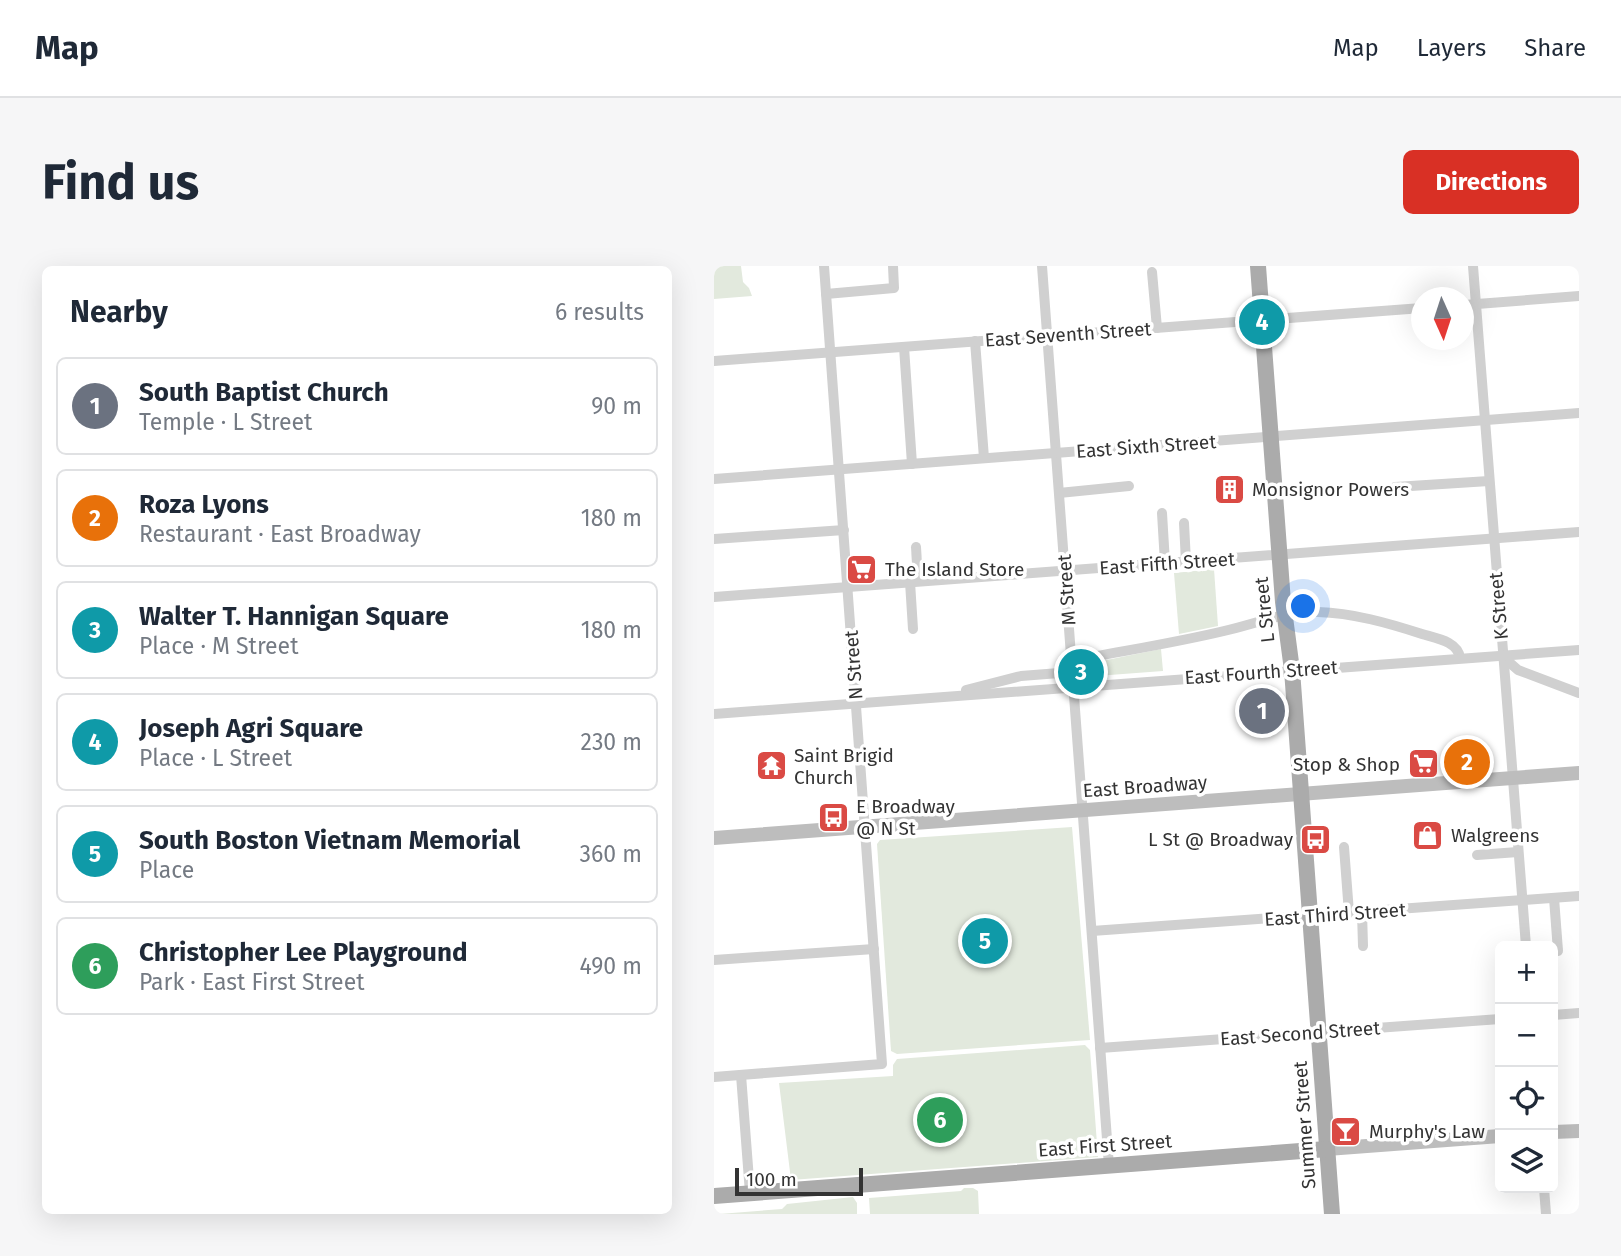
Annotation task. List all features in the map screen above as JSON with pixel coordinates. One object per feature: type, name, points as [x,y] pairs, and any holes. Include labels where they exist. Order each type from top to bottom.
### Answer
[{"type":"main road","name":"L Street","points":[[1258,266],[1284,614],[1292,670],[1318,1032]]},
{"type":"main road","name":"East Broadway","points":[[714,838],[1579,773]]},
{"type":"main road","name":"Summer Street","points":[[1318,1032],[1332,1214]]},
{"type":"main road","points":[[1558,1132],[1579,1130]]},
{"type":"main road","name":"East First Street","points":[[714,1196],[1495,1136]]},
{"type":"street","name":"N Street","points":[[741,1075],[882,1065],[824,266]]},
{"type":"street","points":[[826,294],[894,288],[893,266]]},
{"type":"street","name":"M Street","points":[[1042,266],[1109,1166]]},
{"type":"street","name":"K Street","points":[[1473,266],[1525,941]]},
{"type":"street","points":[[1152,272],[1157,328]]},
{"type":"street","points":[[1476,304],[1579,296]]},
{"type":"street","name":"East Seventh Street","points":[[714,361],[1411,309]]},
{"type":"street","points":[[975,341],[984,458]]},
{"type":"street","points":[[904,346],[912,464]]},
{"type":"street","name":"East Sixth Street","points":[[714,479],[1579,413]]},
{"type":"street","points":[[1395,487],[1489,481]]},
{"type":"street","points":[[1059,494],[1129,486]]},
{"type":"street","points":[[1162,513],[1165,563]]},
{"type":"street","points":[[1184,523],[1186,562]]},
{"type":"street","points":[[714,539],[844,530]]},
{"type":"street","name":"East Fifth Street","points":[[714,597],[1579,532]]},
{"type":"street","points":[[914,629],[916,547]]},
{"type":"street","name":"East Fourth Street","points":[[943,696],[1223,631],[1284,614],[1324,612],[1371,619],[1450,644],[1458,650],[1460,658]]},
{"type":"street","name":"East Fourth Street","points":[[714,714],[1579,650]]},
{"type":"street","points":[[1502,656],[1518,670],[1579,692]]},
{"type":"street","points":[[1344,847],[1349,914]]},
{"type":"street","points":[[1477,855],[1518,852]]},
{"type":"street","name":"East Third Street","points":[[1092,931],[1579,896]]},
{"type":"street","points":[[1554,898],[1557,941]]},
{"type":"street","points":[[1362,912],[1363,946]]},
{"type":"street","points":[[714,960],[874,949]]},
{"type":"street","points":[[1558,1015],[1579,1013]]},
{"type":"street","name":"East Second Street","points":[[1100,1048],[1495,1019]]},
{"type":"street","points":[[714,1077],[741,1075],[750,1194]]},
{"type":"street","points":[[1544,1193],[1546,1214]]},
{"type":"shaded area","points":[[714,266],[741,266],[743,282],[752,296],[714,299]]},
{"type":"shaded area","points":[[1214,569],[1218,626],[1179,634],[1174,573]]},
{"type":"shaded area","points":[[1161,649],[1163,671],[1083,677],[1082,665]]},
{"type":"shaded area","points":[[1072,827],[1090,1040],[897,1054],[891,1051],[877,844],[880,840]]},
{"type":"shaded area","points":[[1085,1045],[1090,1050],[1098,1157],[791,1180],[779,1083],[893,1076],[893,1065],[897,1059]]},
{"type":"shaded area","points":[[964,1188],[978,1191],[979,1214],[870,1214],[869,1198],[961,1191]]},
{"type":"shaded area","points":[[853,1197],[857,1203],[857,1214],[719,1214],[782,1209],[787,1204]]},
{"type":"place","name":"Joseph Agri Square","points":[[1262,322]]},
{"type":"place","name":"Monsignor Powers","points":[[1229,489]]},
{"type":"place","name":"The Island Store","points":[[862,569]]},
{"type":"place","name":"Walter T. Hannigan Square","points":[[1081,672]]},
{"type":"place","name":"South Baptist Church","points":[[1262,711]]},
{"type":"place","name":"Roza Lyons","points":[[1467,762]]},
{"type":"place","name":"Stop & Shop","points":[[1423,764]]},
{"type":"place","name":"Saint Brigid Church","points":[[771,766]]},
{"type":"place","name":"E Broadway @ N St","points":[[833,817]]},
{"type":"place","name":"Walgreens","points":[[1428,835]]},
{"type":"place","name":"L St @ Broadway","points":[[1316,839]]},
{"type":"place","name":"South Boston Vietnam Memorial","points":[[985,941]]},
{"type":"place","name":"Christopher Lee Playground","points":[[940,1120]]},
{"type":"place","name":"Murphy's Law","points":[[1346,1131]]}]
